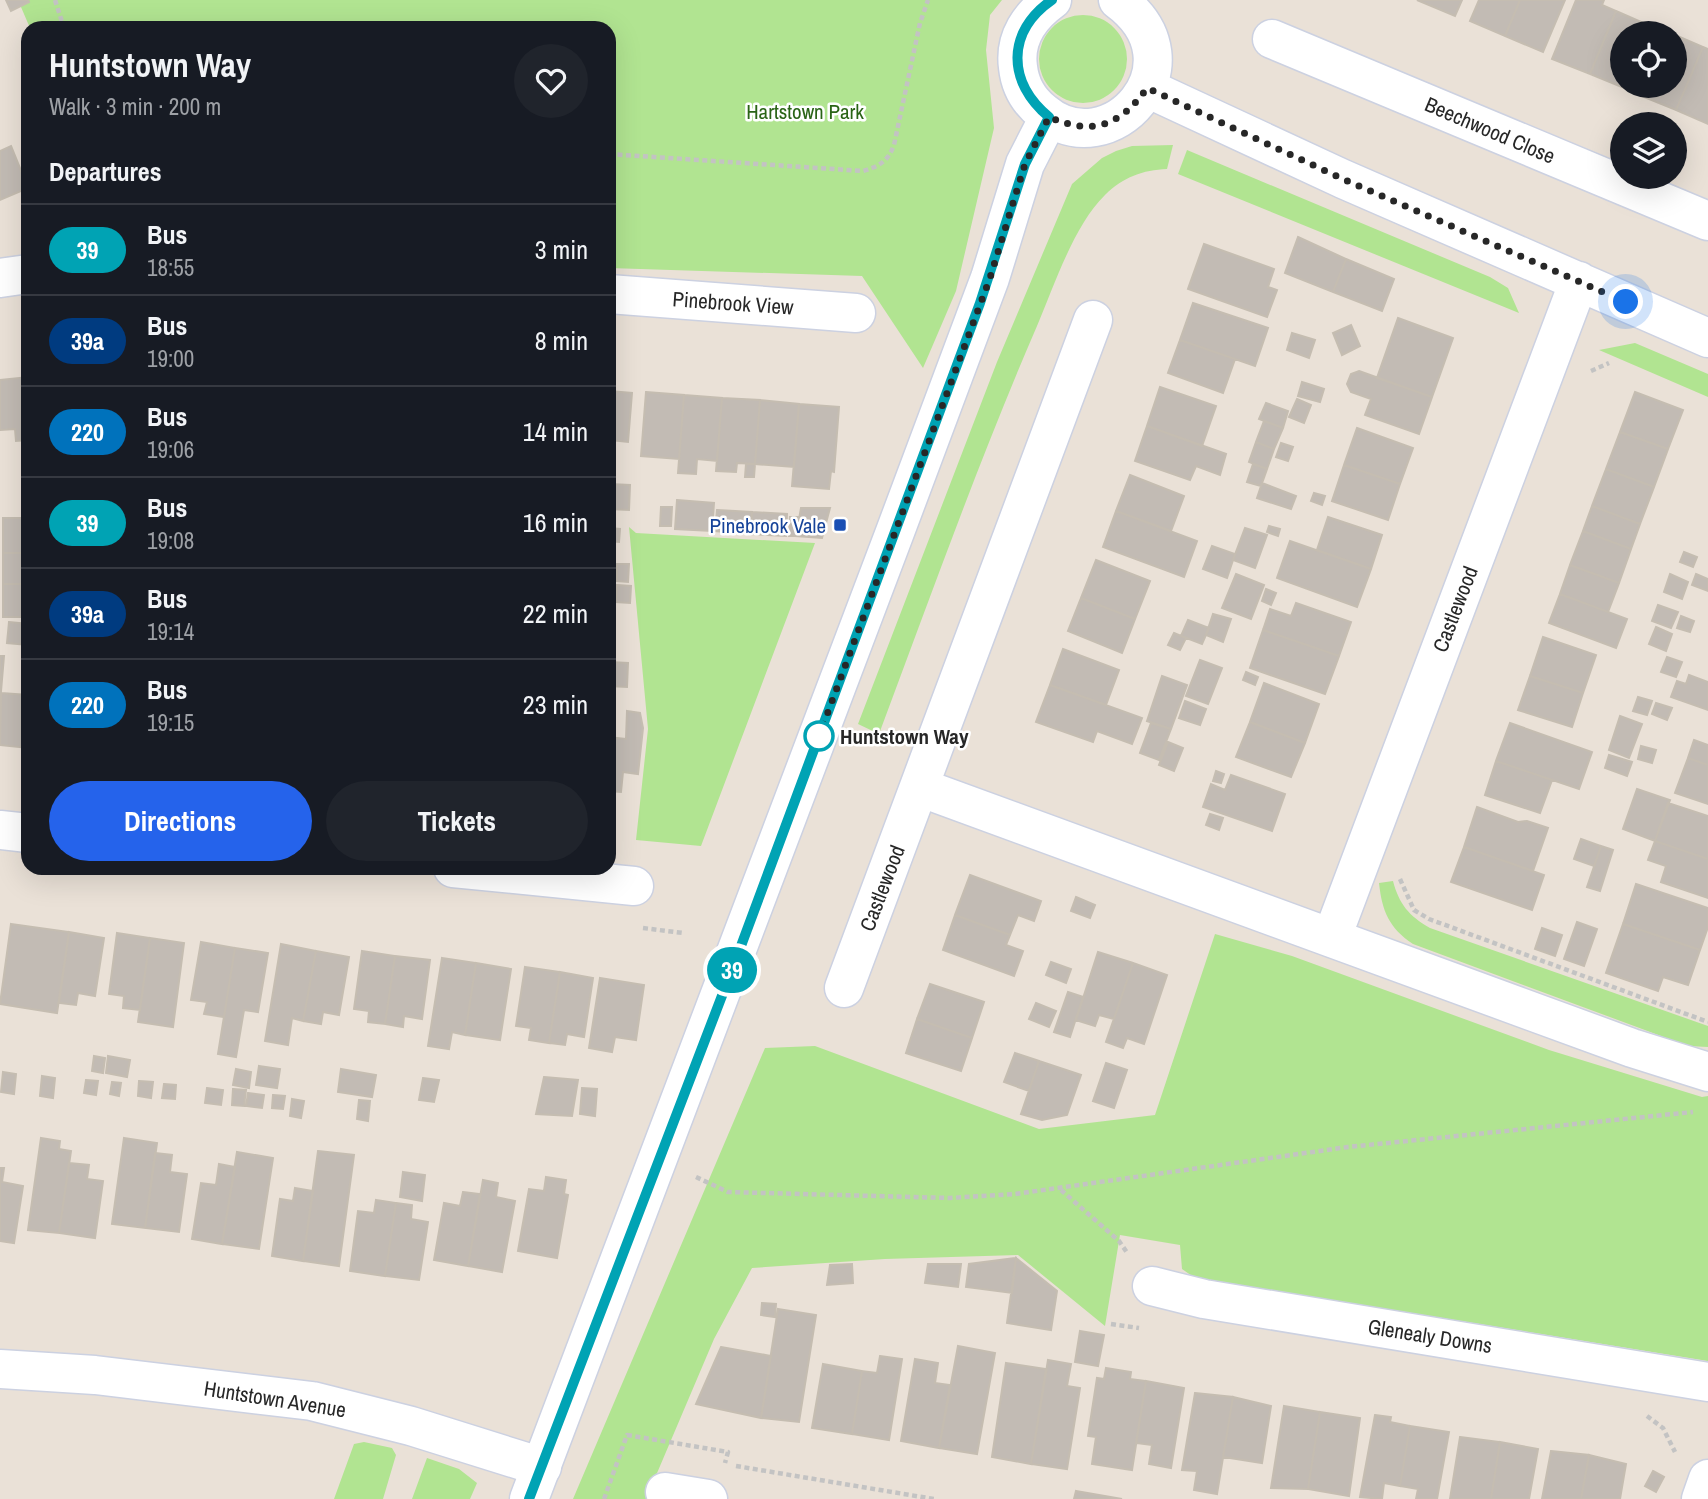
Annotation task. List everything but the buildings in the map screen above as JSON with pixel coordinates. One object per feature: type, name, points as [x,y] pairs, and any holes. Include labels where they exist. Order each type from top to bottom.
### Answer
[{"type":"street","points":[[1052,0],[1039,9],[1026,26],[1018,46],[1017,66],[1022,86],[1033,104],[1049,117],[1070,126],[1093,127],[1115,121],[1134,107],[1147,88],[1153,68],[1153,47],[1146,27],[1133,11],[1118,0]]},
{"type":"street","name":"Beechwood Close","points":[[1272,39],[1708,221]]},
{"type":"street","points":[[1147,88],[1343,179],[1708,338]]},
{"type":"street","points":[[536,1483],[980,303],[1025,164],[1049,117]]},
{"type":"street","points":[[0,278],[21,275]]},
{"type":"street","name":"Castlewood","points":[[1332,937],[1579,281]]},
{"type":"street","name":"Pinebrook View","points":[[616,295],[856,313]]},
{"type":"street","name":"Castlewood","points":[[844,988],[1093,320]]},
{"type":"street","points":[[919,787],[1632,1048],[1708,1072]]},
{"type":"street","points":[[0,830],[21,832]]},
{"type":"street","points":[[523,875],[634,886]]},
{"type":"street","name":"Glenealy Downs","points":[[1152,1286],[1204,1299],[1708,1382]]},
{"type":"street","name":"Huntstown Avenue","points":[[0,1368],[95,1375],[312,1401],[411,1426],[536,1483]]},
{"type":"street","points":[[1701,1499],[1708,1479]]},
{"type":"street","points":[[665,1492],[708,1499]]},
{"type":"path","points":[[55,0],[62,21]]},
{"type":"path","points":[[616,154],[863,171],[879,166],[890,156],[894,145],[920,23],[928,0]]},
{"type":"path","points":[[1588,375],[1594,368],[1609,363]]},
{"type":"path","points":[[1399,874],[1401,885],[1414,910],[1429,919],[1708,1022]]},
{"type":"path","points":[[640,928],[682,933]]},
{"type":"path","points":[[695,1177],[728,1192],[950,1198],[1060,1189],[1348,1147],[1700,1112]]},
{"type":"path","points":[[1060,1189],[1119,1241],[1152,1286]]},
{"type":"path","points":[[1111,1324],[1142,1329]]},
{"type":"path","points":[[1638,1412],[1663,1428],[1675,1455]]},
{"type":"path","points":[[604,1499],[627,1435],[727,1452],[725,1464],[934,1499]]},
{"type":"green space","name":"Hartstown Park","points":[[18,0],[1002,0],[990,15],[986,50],[994,128],[956,291],[923,368],[862,276],[616,268],[616,21],[27,21]]},
{"type":"green space","points":[[1083,15],[1100,18],[1114,28],[1124,42],[1127,59],[1124,76],[1114,90],[1100,100],[1083,103],[1066,100],[1052,90],[1042,76],[1039,59],[1042,42],[1052,28],[1066,18]]},
{"type":"green space","points":[[1173,145],[1167,169],[1150,171],[1119,183],[1094,208],[1074,239],[995,427],[879,734],[858,724],[997,362],[1072,184],[1102,158],[1116,151],[1132,146]]},
{"type":"green space","points":[[1187,150],[1490,277],[1508,288],[1519,313],[1178,174]]},
{"type":"green space","points":[[1635,343],[1708,374],[1708,397],[1599,350]]},
{"type":"green space","points":[[629,527],[636,533],[815,543],[701,846],[636,840],[648,729]]},
{"type":"green space","points":[[1393,881],[1406,909],[1430,928],[1708,1026],[1708,1047],[1688,1046],[1413,944],[1392,925],[1382,902],[1379,883]]},
{"type":"green space","points":[[1215,934],[1292,956],[1549,1050],[1702,1097],[1708,1096],[1708,1361],[1195,1278],[1182,1269],[1180,1245],[1120,1235],[1105,1326],[1018,1255],[885,1259],[752,1268],[714,1339],[646,1499],[573,1499],[765,1048],[815,1046],[1039,1129],[1155,1115]]},
{"type":"green space","points":[[364,1442],[392,1448],[396,1455],[383,1499],[334,1499],[354,1444]]},
{"type":"green space","points":[[427,1458],[459,1469],[477,1483],[470,1499],[412,1499]]},
{"type":"bus line","name":"39","points":[[529,1499],[738,954],[990,278],[1025,164],[1049,117],[1033,104],[1022,86],[1017,66],[1018,46],[1026,26],[1039,9],[1052,0]]},
{"type":"place","name":"Pinebrook Vale","points":[[840,525]]},
{"type":"place","name":"Huntstown Way","points":[[819,736]]},
{"type":"route","points":[[819,736],[990,278],[1025,164],[1049,117],[1070,126],[1093,127],[1115,121],[1134,107],[1147,88],[1343,179],[1626,302]]}]
